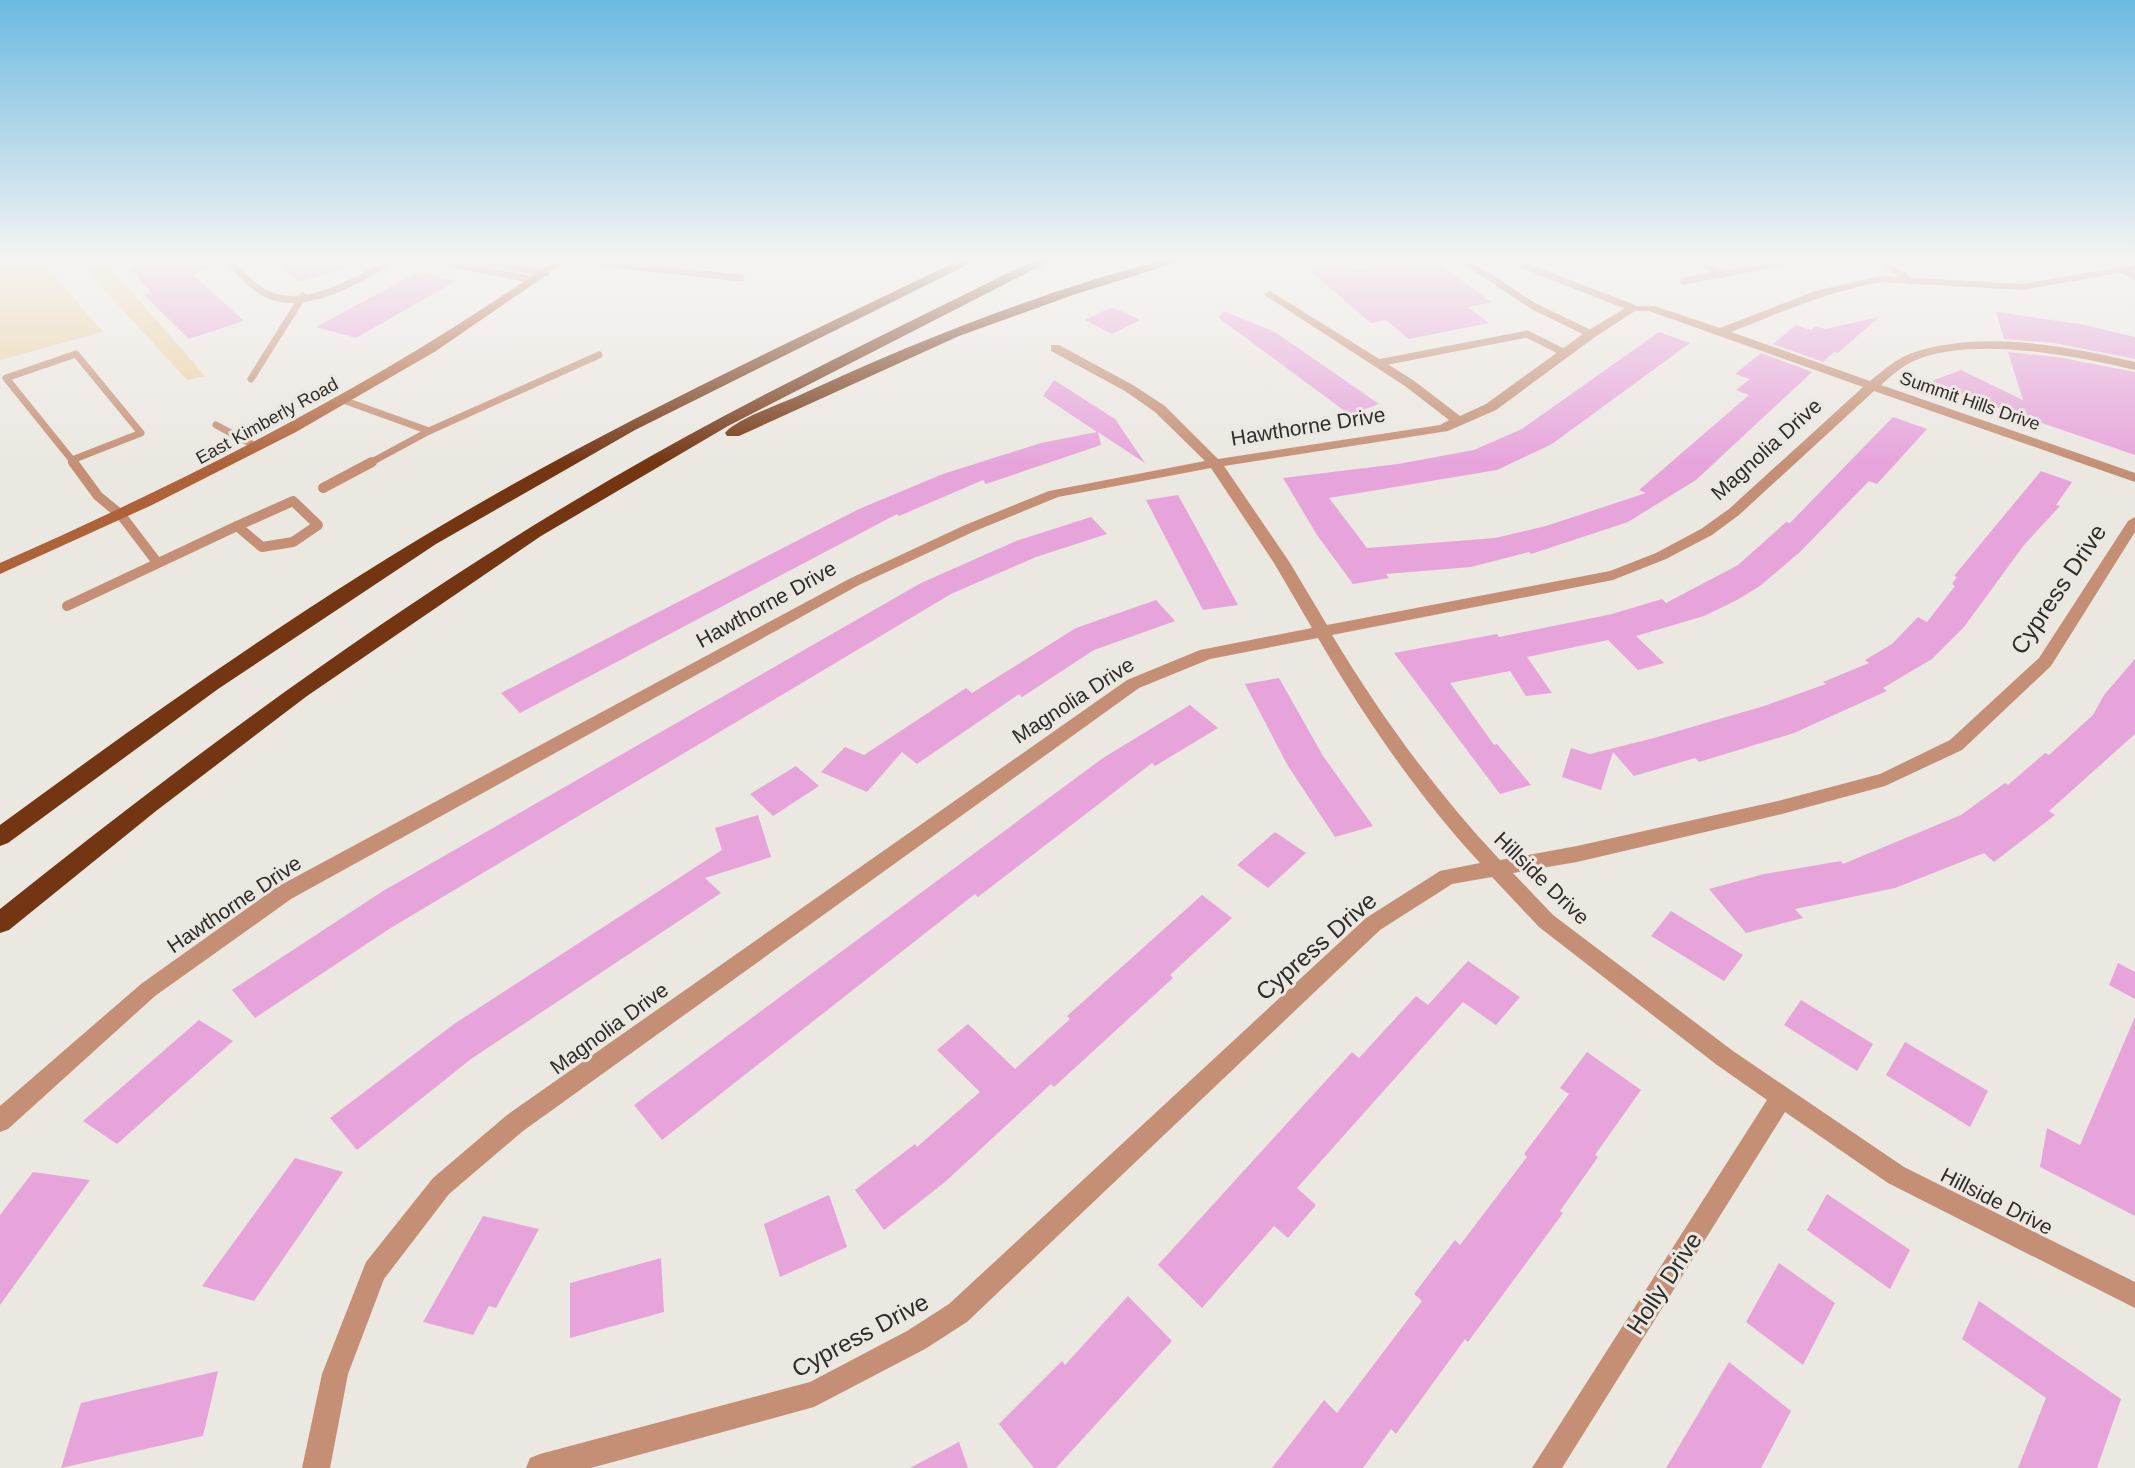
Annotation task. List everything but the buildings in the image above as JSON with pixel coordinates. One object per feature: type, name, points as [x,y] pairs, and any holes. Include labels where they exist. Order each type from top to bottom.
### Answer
[{"type":"highway","points":[[0,837],[225,675],[454,526],[578,454],[697,391],[832,327]]},
{"type":"highway","points":[[0,923],[122,824],[303,690],[546,525],[774,395],[912,327]]},
{"type":"highway","points":[[664,456],[731,433],[836,382],[967,327]]},
{"type":"main road","name":"East Kimberly Road","points":[[0,569],[121,515],[257,447],[469,327]]},
{"type":"street","points":[[1321,327],[1378,363],[1458,421]]},
{"type":"street","name":"Hawthorne Drive","points":[[0,1121],[148,990],[284,893],[854,582],[970,528],[1054,494],[1215,463],[1443,428],[1491,407],[1603,327]]},
{"type":"street","name":"Summit Hills Drive","points":[[1705,327],[2135,478]]},
{"type":"street","points":[[1721,332],[1736,327]]},
{"type":"street","name":"Magnolia Drive","points":[[316,1468],[335,1374],[376,1271],[441,1186],[515,1123],[1133,684],[1206,654],[1613,575],[1670,554],[1733,513],[1831,420],[1898,365],[1919,355],[1955,347],[2061,351],[2135,366]]},
{"type":"street","name":"Hillside Drive","points":[[1055,348],[1129,388],[1160,409],[1215,463],[1282,563],[1354,685],[1453,822],[1546,921],[1725,1058],[1896,1175],[2135,1295]]},
{"type":"street","name":"Cypress Drive","points":[[540,1468],[814,1394],[916,1340],[958,1313],[1374,924],[1447,877],[1628,842],[1885,779],[1956,745],[2045,662],[2135,521]]},
{"type":"street","name":"Holly Drive","points":[[1546,1468],[1782,1097]]},
{"type":"lane","points":[[251,379],[284,327]]},
{"type":"lane","points":[[1575,327],[1591,334]]},
{"type":"lane","points":[[1378,363],[1527,334],[1565,353]]},
{"type":"lane","points":[[72,460],[141,433],[76,354],[6,377],[97,496],[121,515],[156,561]]},
{"type":"lane","points":[[323,488],[429,431],[599,355]]},
{"type":"lane","points":[[343,400],[429,431]]},
{"type":"lane","points":[[216,425],[257,447]]},
{"type":"lane","points":[[67,606],[156,561],[236,525],[293,501],[318,525],[307,536],[282,547],[262,547],[236,525]]},
{"type":"shaded area","points":[[0,327],[98,327],[103,332],[0,360]]},
{"type":"shaded area","points":[[138,327],[162,327],[205,376],[187,380]]}]
